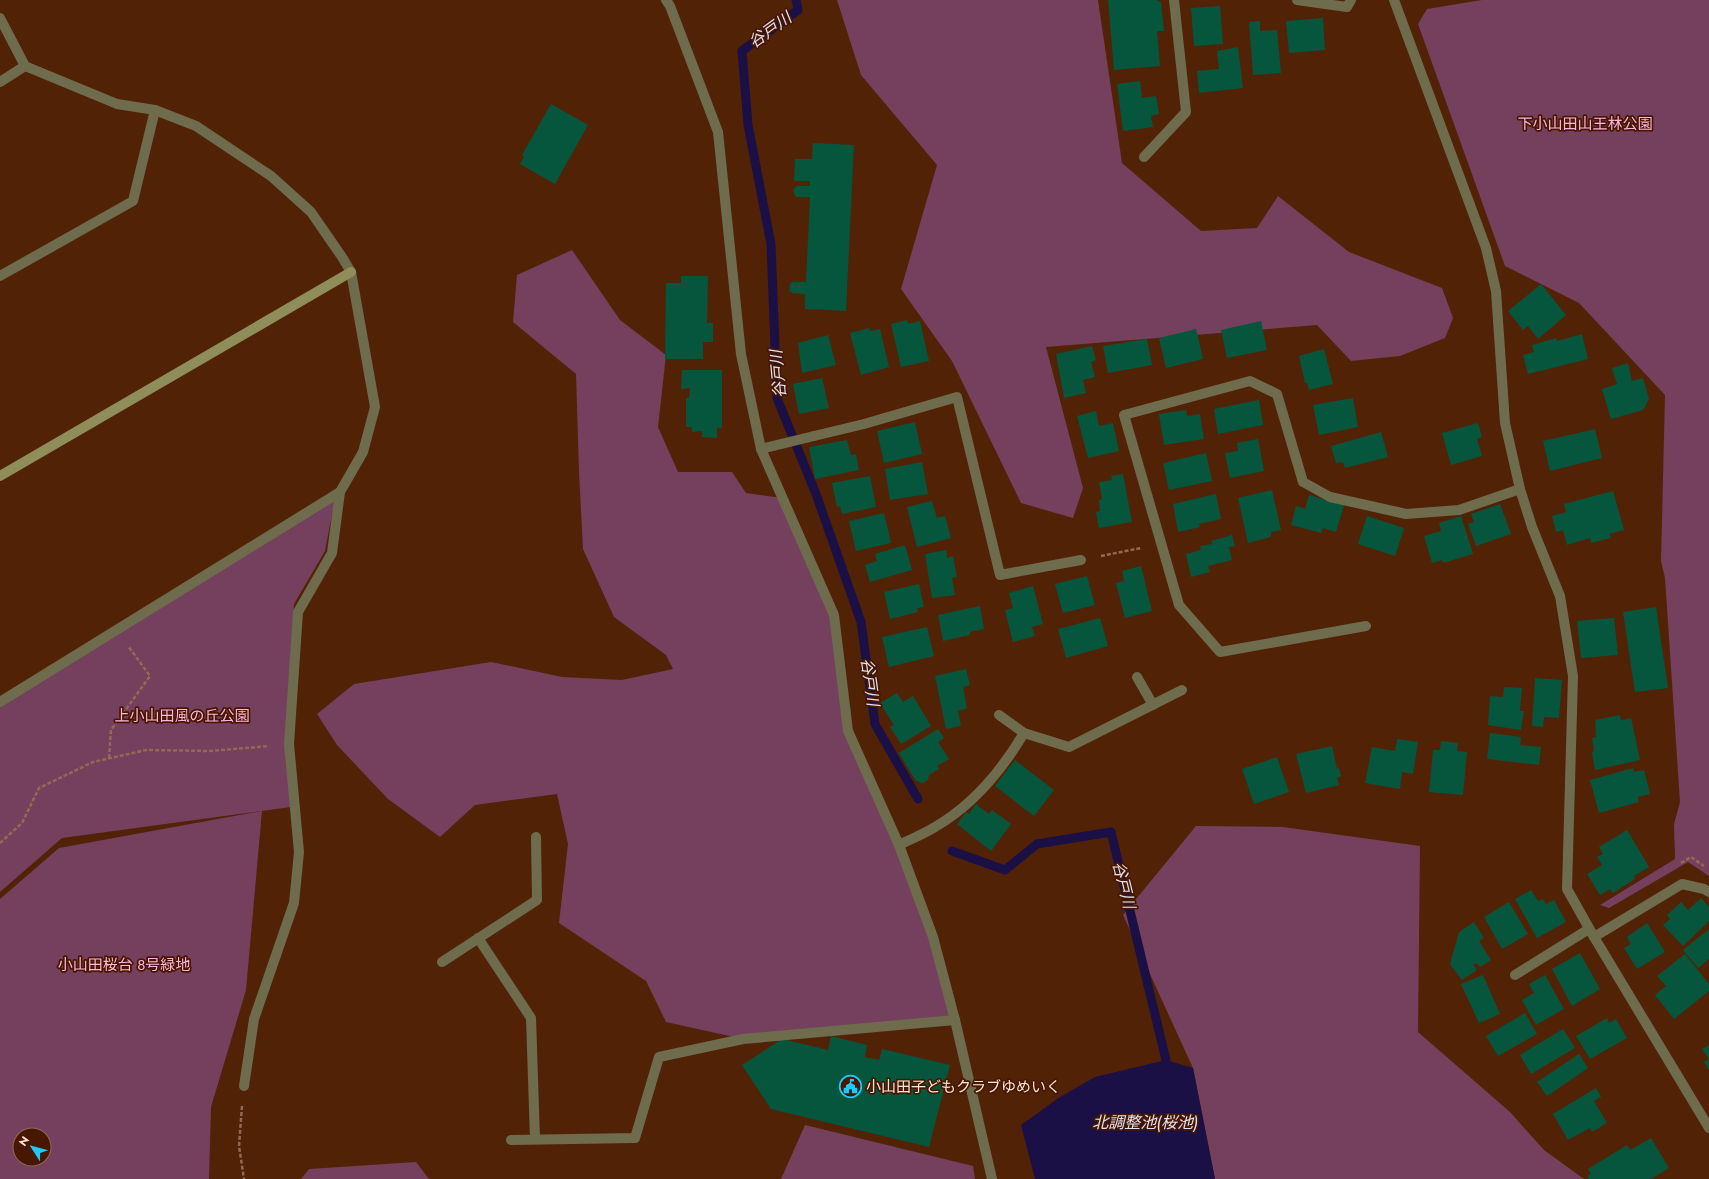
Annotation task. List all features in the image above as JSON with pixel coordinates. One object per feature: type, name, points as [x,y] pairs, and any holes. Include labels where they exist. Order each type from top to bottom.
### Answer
[{"type":"street","points":[[666,0],[670,6],[718,132],[741,354],[761,449],[834,615],[848,731],[899,845],[933,937],[955,1020],[992,1179]]},
{"type":"street","points":[[1144,156],[1186,112],[1174,0]]},
{"type":"street","points":[[1297,0],[1347,7],[1351,0]]},
{"type":"street","points":[[1394,0],[1486,248],[1496,291],[1505,423],[1520,489],[1532,527],[1560,596],[1573,676],[1567,889],[1591,933],[1709,1128]]},
{"type":"street","points":[[0,18],[25,66],[117,104],[155,110],[196,126],[271,176],[310,212],[342,257],[350,272],[375,407],[363,452],[340,492],[332,553],[298,612],[289,744],[299,852],[294,903],[254,1019],[244,1086]]},
{"type":"street","points":[[0,82],[25,66]]},
{"type":"street","points":[[0,276],[133,201],[155,110]]},
{"type":"street","points":[[0,476],[350,272]]},
{"type":"street","points":[[1366,626],[1220,652],[1179,605],[1124,415],[1250,381],[1277,394],[1304,482],[1330,497],[1406,514],[1459,510],[1520,489]]},
{"type":"street","points":[[761,449],[957,397],[1000,575],[1081,560]]},
{"type":"street","points":[[0,702],[340,492]]},
{"type":"street","points":[[1137,677],[1153,705]]},
{"type":"street","points":[[999,715],[1024,733],[1069,747],[1182,690]]},
{"type":"street","points":[[899,845],[936,827],[978,795],[1011,755],[1024,733]]},
{"type":"street","points":[[442,962],[538,900],[536,837]]},
{"type":"street","points":[[1515,975],[1682,884],[1704,889],[1709,892]]},
{"type":"street","points":[[478,938],[531,1018],[535,1140]]},
{"type":"street","points":[[511,1140],[635,1138],[659,1057],[743,1039],[955,1020]]},
{"type":"path","points":[[1081,560],[1161,544]]},
{"type":"path","points":[[109,758],[110,730],[150,676],[116,630]]},
{"type":"path","points":[[0,843],[22,823],[39,788],[93,762],[146,750],[210,751],[289,744]]},
{"type":"path","points":[[244,1086],[239,1146],[244,1179]]},
{"type":"green space","points":[[837,0],[1098,0],[1122,163],[1201,231],[1257,228],[1278,196],[1349,252],[1442,288],[1453,318],[1445,338],[1400,356],[1351,361],[1317,325],[1046,347],[1083,488],[1073,518],[1021,503],[952,361],[901,289],[937,165],[861,75]]},
{"type":"green space","name":"下小山田山王林公園","points":[[1482,0],[1709,0],[1709,876],[1688,862],[1609,908],[1600,905],[1675,859],[1674,824],[1680,802],[1665,578],[1661,561],[1665,395],[1579,303],[1505,266],[1418,24],[1427,9]]},
{"type":"green space","points":[[572,250],[620,320],[666,355],[658,427],[678,472],[732,472],[746,493],[782,498],[834,615],[848,731],[899,845],[955,1020],[743,1039],[666,1022],[646,981],[559,923],[568,844],[557,794],[475,805],[440,837],[388,799],[337,745],[317,714],[354,684],[491,662],[562,677],[622,680],[673,669],[666,655],[614,617],[583,549],[576,374],[513,322],[517,275]]},
{"type":"green space","name":"上小山田風の丘公園","points":[[335,499],[325,551],[294,604],[285,738],[291,807],[62,838],[0,892],[0,706]]},
{"type":"green space","name":"小山田桜台 8号緑地","points":[[262,811],[246,990],[211,1107],[209,1179],[0,1179],[0,899],[59,848]]},
{"type":"green space","points":[[1196,826],[1283,827],[1420,846],[1418,1032],[1510,1112],[1544,1150],[1584,1179],[1215,1179],[1193,1068],[1123,915]]},
{"type":"green space","points":[[805,1125],[973,1166],[975,1179],[781,1179]]},
{"type":"green space","points":[[416,1162],[429,1179],[301,1179],[309,1169]]},
{"type":"water","name":"北調整池(桜池)","points":[[1166,1060],[1193,1068],[1215,1179],[1035,1179],[1021,1125],[1060,1097],[1095,1077]]},
{"type":"building","points":[[1108,0],[1156,0],[1161,2],[1164,31],[1157,31],[1160,66],[1114,70]]},
{"type":"building","points":[[1220,6],[1223,44],[1194,46],[1191,8]]},
{"type":"building","points":[[1323,18],[1325,50],[1289,53],[1286,21]]},
{"type":"building","points":[[1260,21],[1260,31],[1277,30],[1281,73],[1253,75],[1249,22]]},
{"type":"building","points":[[1238,47],[1243,88],[1199,93],[1197,71],[1219,69],[1217,51]]},
{"type":"building","points":[[1140,81],[1142,98],[1156,96],[1159,114],[1151,116],[1153,127],[1123,131],[1117,84]]},
{"type":"building","points":[[551,104],[588,125],[555,184],[520,164],[524,156],[522,155]]},
{"type":"building","points":[[813,143],[854,145],[846,311],[805,309],[805,294],[792,293],[789,290],[790,284],[793,282],[806,282],[810,197],[796,197],[793,190],[797,186],[810,186],[810,181],[794,181],[795,159],[812,159]]},
{"type":"building","points":[[681,276],[708,276],[707,323],[713,323],[713,342],[703,342],[703,359],[665,359],[666,283],[681,283]]},
{"type":"building","points":[[1541,284],[1566,315],[1538,339],[1528,326],[1523,330],[1508,311]]},
{"type":"building","points":[[907,320],[908,324],[920,321],[929,361],[901,367],[891,324]]},
{"type":"building","points":[[1261,321],[1267,350],[1227,358],[1221,330]]},
{"type":"building","points":[[869,328],[870,331],[880,329],[889,367],[861,375],[850,333]]},
{"type":"building","points":[[1196,329],[1203,359],[1166,368],[1159,338]]},
{"type":"building","points":[[1582,334],[1588,359],[1528,374],[1523,355],[1534,352],[1532,345],[1556,338],[1557,341]]},
{"type":"building","points":[[828,335],[836,365],[802,373],[798,343]]},
{"type":"building","points":[[1147,339],[1152,365],[1108,373],[1103,346]]},
{"type":"building","points":[[1092,346],[1096,360],[1091,362],[1095,377],[1083,380],[1086,393],[1064,398],[1056,354]]},
{"type":"building","points":[[1324,349],[1333,384],[1309,390],[1307,383],[1305,383],[1299,356]]},
{"type":"building","points":[[1628,363],[1632,381],[1643,378],[1649,399],[1643,410],[1611,419],[1602,389],[1617,384],[1612,368]]},
{"type":"building","points":[[682,370],[722,370],[722,428],[717,428],[717,438],[702,437],[702,431],[692,432],[692,427],[686,427],[686,398],[689,398],[690,388],[681,389]]},
{"type":"building","points":[[822,378],[829,408],[799,414],[793,384]]},
{"type":"building","points":[[1353,398],[1358,427],[1319,435],[1313,405]]},
{"type":"building","points":[[1259,400],[1263,425],[1218,434],[1214,409]]},
{"type":"building","points":[[1186,410],[1187,416],[1200,414],[1204,439],[1164,445],[1159,414]]},
{"type":"building","points":[[1096,411],[1099,426],[1113,423],[1119,451],[1088,458],[1077,416]]},
{"type":"building","points":[[915,422],[922,454],[884,463],[877,431]]},
{"type":"building","points":[[1478,423],[1482,437],[1477,439],[1482,456],[1451,465],[1442,433]]},
{"type":"building","points":[[1595,429],[1602,458],[1550,471],[1543,441]]},
{"type":"building","points":[[1381,432],[1388,457],[1345,468],[1343,462],[1336,463],[1331,446]]},
{"type":"building","points":[[1258,439],[1264,471],[1230,478],[1225,453],[1238,451],[1237,443]]},
{"type":"building","points":[[847,440],[851,455],[856,454],[859,470],[815,479],[809,447]]},
{"type":"building","points":[[1206,453],[1212,481],[1169,490],[1163,463]]},
{"type":"building","points":[[922,462],[928,494],[890,500],[885,469]]},
{"type":"building","points":[[1123,474],[1132,522],[1099,528],[1096,512],[1100,511],[1099,500],[1102,499],[1099,482],[1112,480],[1111,476]]},
{"type":"building","points":[[870,476],[876,507],[842,514],[840,506],[837,507],[832,483]]},
{"type":"building","points":[[1272,490],[1281,530],[1271,532],[1271,537],[1248,543],[1238,498]]},
{"type":"building","points":[[1613,491],[1624,530],[1609,534],[1611,538],[1591,543],[1590,538],[1567,545],[1563,530],[1556,532],[1552,516],[1566,512],[1564,504]]},
{"type":"building","points":[[1216,494],[1221,519],[1199,524],[1200,527],[1178,532],[1173,504]]},
{"type":"building","points":[[1309,495],[1344,505],[1336,532],[1323,528],[1321,533],[1291,525],[1296,506],[1305,509]]},
{"type":"building","points":[[932,501],[937,518],[945,516],[951,538],[917,547],[907,507]]},
{"type":"building","points":[[1500,504],[1511,534],[1476,546],[1468,524],[1474,522],[1471,514]]},
{"type":"building","points":[[884,513],[891,543],[856,551],[849,521]]},
{"type":"building","points":[[1367,516],[1404,528],[1395,556],[1358,544]]},
{"type":"building","points":[[1461,516],[1473,554],[1443,563],[1442,560],[1432,563],[1424,536],[1441,531],[1439,523]]},
{"type":"building","points":[[1232,535],[1235,546],[1229,547],[1232,560],[1208,566],[1210,572],[1191,577],[1186,554],[1201,550],[1200,546],[1212,544],[1211,541]]},
{"type":"building","points":[[905,545],[912,570],[870,582],[865,565],[877,561],[875,554]]},
{"type":"building","points":[[946,550],[947,558],[953,556],[957,577],[952,578],[955,595],[932,598],[925,554]]},
{"type":"building","points":[[1141,566],[1152,611],[1125,618],[1116,583],[1124,581],[1122,571]]},
{"type":"building","points":[[1087,576],[1095,605],[1063,613],[1055,584]]},
{"type":"building","points":[[919,584],[924,607],[917,608],[918,612],[890,619],[884,592]]},
{"type":"building","points":[[1033,586],[1043,624],[1032,627],[1035,636],[1013,642],[1005,610],[1013,608],[1009,593]]},
{"type":"building","points":[[980,606],[984,629],[970,632],[970,635],[943,641],[938,615]]},
{"type":"building","points":[[1656,607],[1668,688],[1635,692],[1623,612]]},
{"type":"building","points":[[1100,618],[1108,646],[1066,658],[1058,629]]},
{"type":"building","points":[[1614,618],[1618,655],[1581,658],[1577,621]]},
{"type":"building","points":[[927,627],[934,656],[889,667],[882,637]]},
{"type":"building","points":[[966,669],[970,685],[963,687],[967,708],[958,711],[961,726],[946,729],[935,676]]},
{"type":"building","points":[[1535,678],[1562,680],[1559,718],[1544,717],[1543,727],[1532,726]]},
{"type":"building","points":[[1504,687],[1522,688],[1520,711],[1524,711],[1521,730],[1488,725],[1490,696],[1503,697]]},
{"type":"building","points":[[897,693],[903,702],[913,696],[931,726],[901,744],[890,727],[894,725],[880,703]]},
{"type":"building","points":[[1620,715],[1621,720],[1631,718],[1640,760],[1595,770],[1592,752],[1594,751],[1592,738],[1596,737],[1595,720]]},
{"type":"building","points":[[938,729],[944,738],[938,742],[949,759],[937,766],[939,769],[929,775],[928,780],[923,783],[916,781],[899,753]]},
{"type":"building","points":[[1490,733],[1521,737],[1520,745],[1541,747],[1539,765],[1487,759]]},
{"type":"building","points":[[1397,739],[1418,742],[1413,774],[1402,772],[1400,789],[1365,783],[1372,747],[1395,751]]},
{"type":"building","points":[[1441,741],[1458,743],[1457,751],[1467,752],[1463,795],[1429,792],[1433,750],[1440,750]]},
{"type":"building","points":[[1332,746],[1337,769],[1339,768],[1341,776],[1337,778],[1339,785],[1306,793],[1296,754]]},
{"type":"building","points":[[1277,757],[1289,792],[1254,804],[1242,769]]},
{"type":"building","points":[[1015,760],[1054,790],[1034,816],[995,786]]},
{"type":"building","points":[[1633,768],[1634,772],[1644,770],[1650,794],[1638,797],[1639,802],[1599,813],[1590,780]]},
{"type":"building","points":[[976,804],[989,814],[992,810],[1011,824],[991,851],[957,824],[966,812],[969,814]]},
{"type":"building","points":[[1627,830],[1649,867],[1634,876],[1635,879],[1613,893],[1610,889],[1600,895],[1587,874],[1602,865],[1597,857],[1603,854],[1599,847]]},
{"type":"building","points":[[1531,890],[1538,901],[1543,899],[1546,904],[1554,900],[1566,922],[1537,938],[1515,899]]},
{"type":"building","points":[[1701,898],[1709,907],[1709,921],[1683,946],[1663,925],[1670,919],[1667,915],[1681,902],[1688,910]]},
{"type":"building","points":[[1509,902],[1528,934],[1502,949],[1484,917]]},
{"type":"building","points":[[1474,922],[1484,938],[1479,941],[1491,960],[1480,967],[1477,963],[1473,965],[1477,970],[1462,980],[1450,964],[1459,932]]},
{"type":"building","points":[[1647,923],[1665,952],[1637,969],[1624,948],[1631,944],[1627,937]]},
{"type":"building","points":[[1709,929],[1709,959],[1698,968],[1683,950]]},
{"type":"building","points":[[1580,953],[1600,989],[1572,1006],[1552,969]]},
{"type":"building","points":[[1685,954],[1709,984],[1709,991],[1674,1019],[1655,995],[1666,986],[1657,976]]},
{"type":"building","points":[[1483,975],[1500,1014],[1479,1023],[1461,984]]},
{"type":"building","points":[[1545,975],[1564,1009],[1536,1025],[1522,1000],[1534,993],[1529,984]]},
{"type":"building","points":[[1525,1013],[1537,1034],[1498,1056],[1486,1036]]},
{"type":"building","points":[[1607,1018],[1609,1023],[1616,1019],[1627,1038],[1590,1059],[1576,1036]]},
{"type":"building","points":[[1563,1029],[1575,1048],[1531,1074],[1520,1055]]},
{"type":"building","name":"小山田子どもクラブゆめいく","points":[[831,1036],[867,1045],[865,1057],[879,1060],[882,1049],[950,1065],[929,1147],[771,1109],[742,1065],[782,1039],[828,1050]]},
{"type":"building","points":[[1709,1045],[1709,1059],[1702,1049]]},
{"type":"building","points":[[1579,1054],[1588,1068],[1547,1096],[1537,1082]]},
{"type":"building","points":[[1709,1059],[1709,1070],[1704,1062]]},
{"type":"building","points":[[1596,1088],[1601,1097],[1594,1101],[1607,1123],[1592,1132],[1590,1128],[1568,1140],[1553,1114]]},
{"type":"building","points":[[1651,1138],[1669,1168],[1651,1179],[1589,1179],[1587,1176],[1591,1174],[1588,1169],[1627,1145],[1630,1150]]},
{"type":"waterway","name":"谷戸川","points":[[796,0],[798,10],[742,51],[748,125],[771,244],[777,398],[816,494],[861,622],[875,724],[918,799]]},
{"type":"waterway","name":"谷戸川","points":[[952,851],[1005,870],[1037,844],[1111,832],[1166,1060]]},
{"type":"place","name":"小山田子どもクラブゆめいく","points":[[850,1087]]}]
